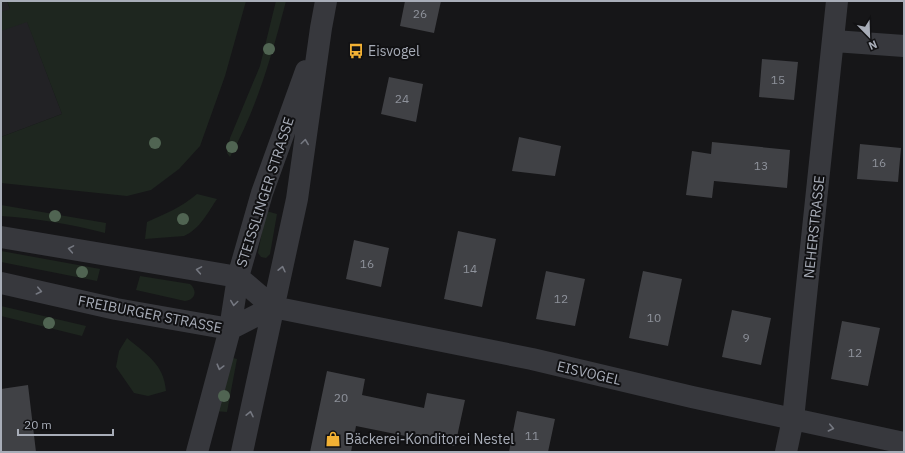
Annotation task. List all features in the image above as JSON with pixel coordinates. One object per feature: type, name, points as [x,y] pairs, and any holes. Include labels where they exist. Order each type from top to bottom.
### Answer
[{"type":"street","name":"STEISSLINGER STRASSE","points":[[242,452],[297,199],[326,1]]},
{"type":"street","name":"NEHERSTRASSE","points":[[786,452],[793,419],[834,41],[837,1]]},
{"type":"street","name":"STEISSLINGER STRASSE","points":[[197,452],[230,329],[238,277],[262,193],[321,28]]},
{"type":"street","points":[[834,41],[904,46]]},
{"type":"street","points":[[1,237],[238,277],[273,307]]},
{"type":"street","name":"FREIBURGER STRASSE","points":[[1,283],[116,309],[230,329],[273,307]]},
{"type":"street","name":"EISVOGEL","points":[[273,307],[532,359],[692,397],[904,443]]},
{"type":"shaded area","points":[[1,1],[7,1],[10,9],[27,21],[62,114],[1,137]]},
{"type":"shaded area","points":[[7,1],[246,1],[225,76],[200,146],[179,169],[151,190],[127,196],[1,183],[1,137],[62,114],[27,22],[1,31],[1,12],[10,9]]},
{"type":"shaded area","points":[[276,1],[286,1],[275,41],[256,100],[240,138],[230,157],[227,153],[230,138],[260,66]]},
{"type":"shaded area","points":[[197,194],[217,199],[195,229],[184,236],[145,239],[147,222],[167,213]]},
{"type":"shaded area","points":[[1,205],[106,223],[105,233],[53,222],[1,216]]},
{"type":"shaded area","points":[[266,211],[277,214],[270,254],[266,258],[261,257],[258,253]]},
{"type":"shaded area","points":[[1,251],[100,269],[97,281],[1,262]]},
{"type":"shaded area","points":[[140,276],[190,284],[195,292],[191,299],[185,301],[136,290]]},
{"type":"shaded area","points":[[1,306],[86,326],[82,336],[1,316]]},
{"type":"shaded area","points":[[127,338],[153,360],[162,374],[166,391],[148,396],[134,393],[116,367],[119,351]]},
{"type":"shaded area","points":[[233,358],[237,359],[227,412],[214,411]]},
{"type":"building","points":[[405,1],[441,1],[434,33],[400,26]]},
{"type":"building","points":[[762,59],[798,62],[794,100],[759,97]]},
{"type":"building","points":[[389,77],[423,84],[416,122],[381,114]]},
{"type":"building","points":[[519,137],[561,146],[555,176],[512,171]]},
{"type":"building","points":[[712,142],[790,150],[787,188],[714,181],[712,198],[686,195],[692,151],[711,154]]},
{"type":"building","points":[[860,144],[901,148],[898,182],[857,179]]},
{"type":"building","points":[[458,231],[496,239],[482,307],[444,299]]},
{"type":"building","points":[[354,240],[389,248],[381,287],[346,279]]},
{"type":"building","points":[[546,271],[585,279],[575,326],[536,319]]},
{"type":"building","points":[[643,271],[682,279],[668,346],[629,338]]},
{"type":"building","points":[[732,310],[771,318],[761,365],[722,357]]},
{"type":"building","points":[[842,321],[880,328],[868,386],[831,379]]},
{"type":"building","points":[[327,371],[365,379],[362,395],[424,408],[427,393],[465,400],[455,446],[356,426],[351,452],[310,452]]},
{"type":"building","points":[[28,385],[36,452],[1,452],[1,389]]},
{"type":"building","points":[[517,411],[555,419],[548,452],[509,452]]},
{"type":"place","name":"Eisvogel","points":[[356,51]]},
{"type":"place","name":"Bäckerei-Konditorei Nestel","points":[[333,439]]}]
